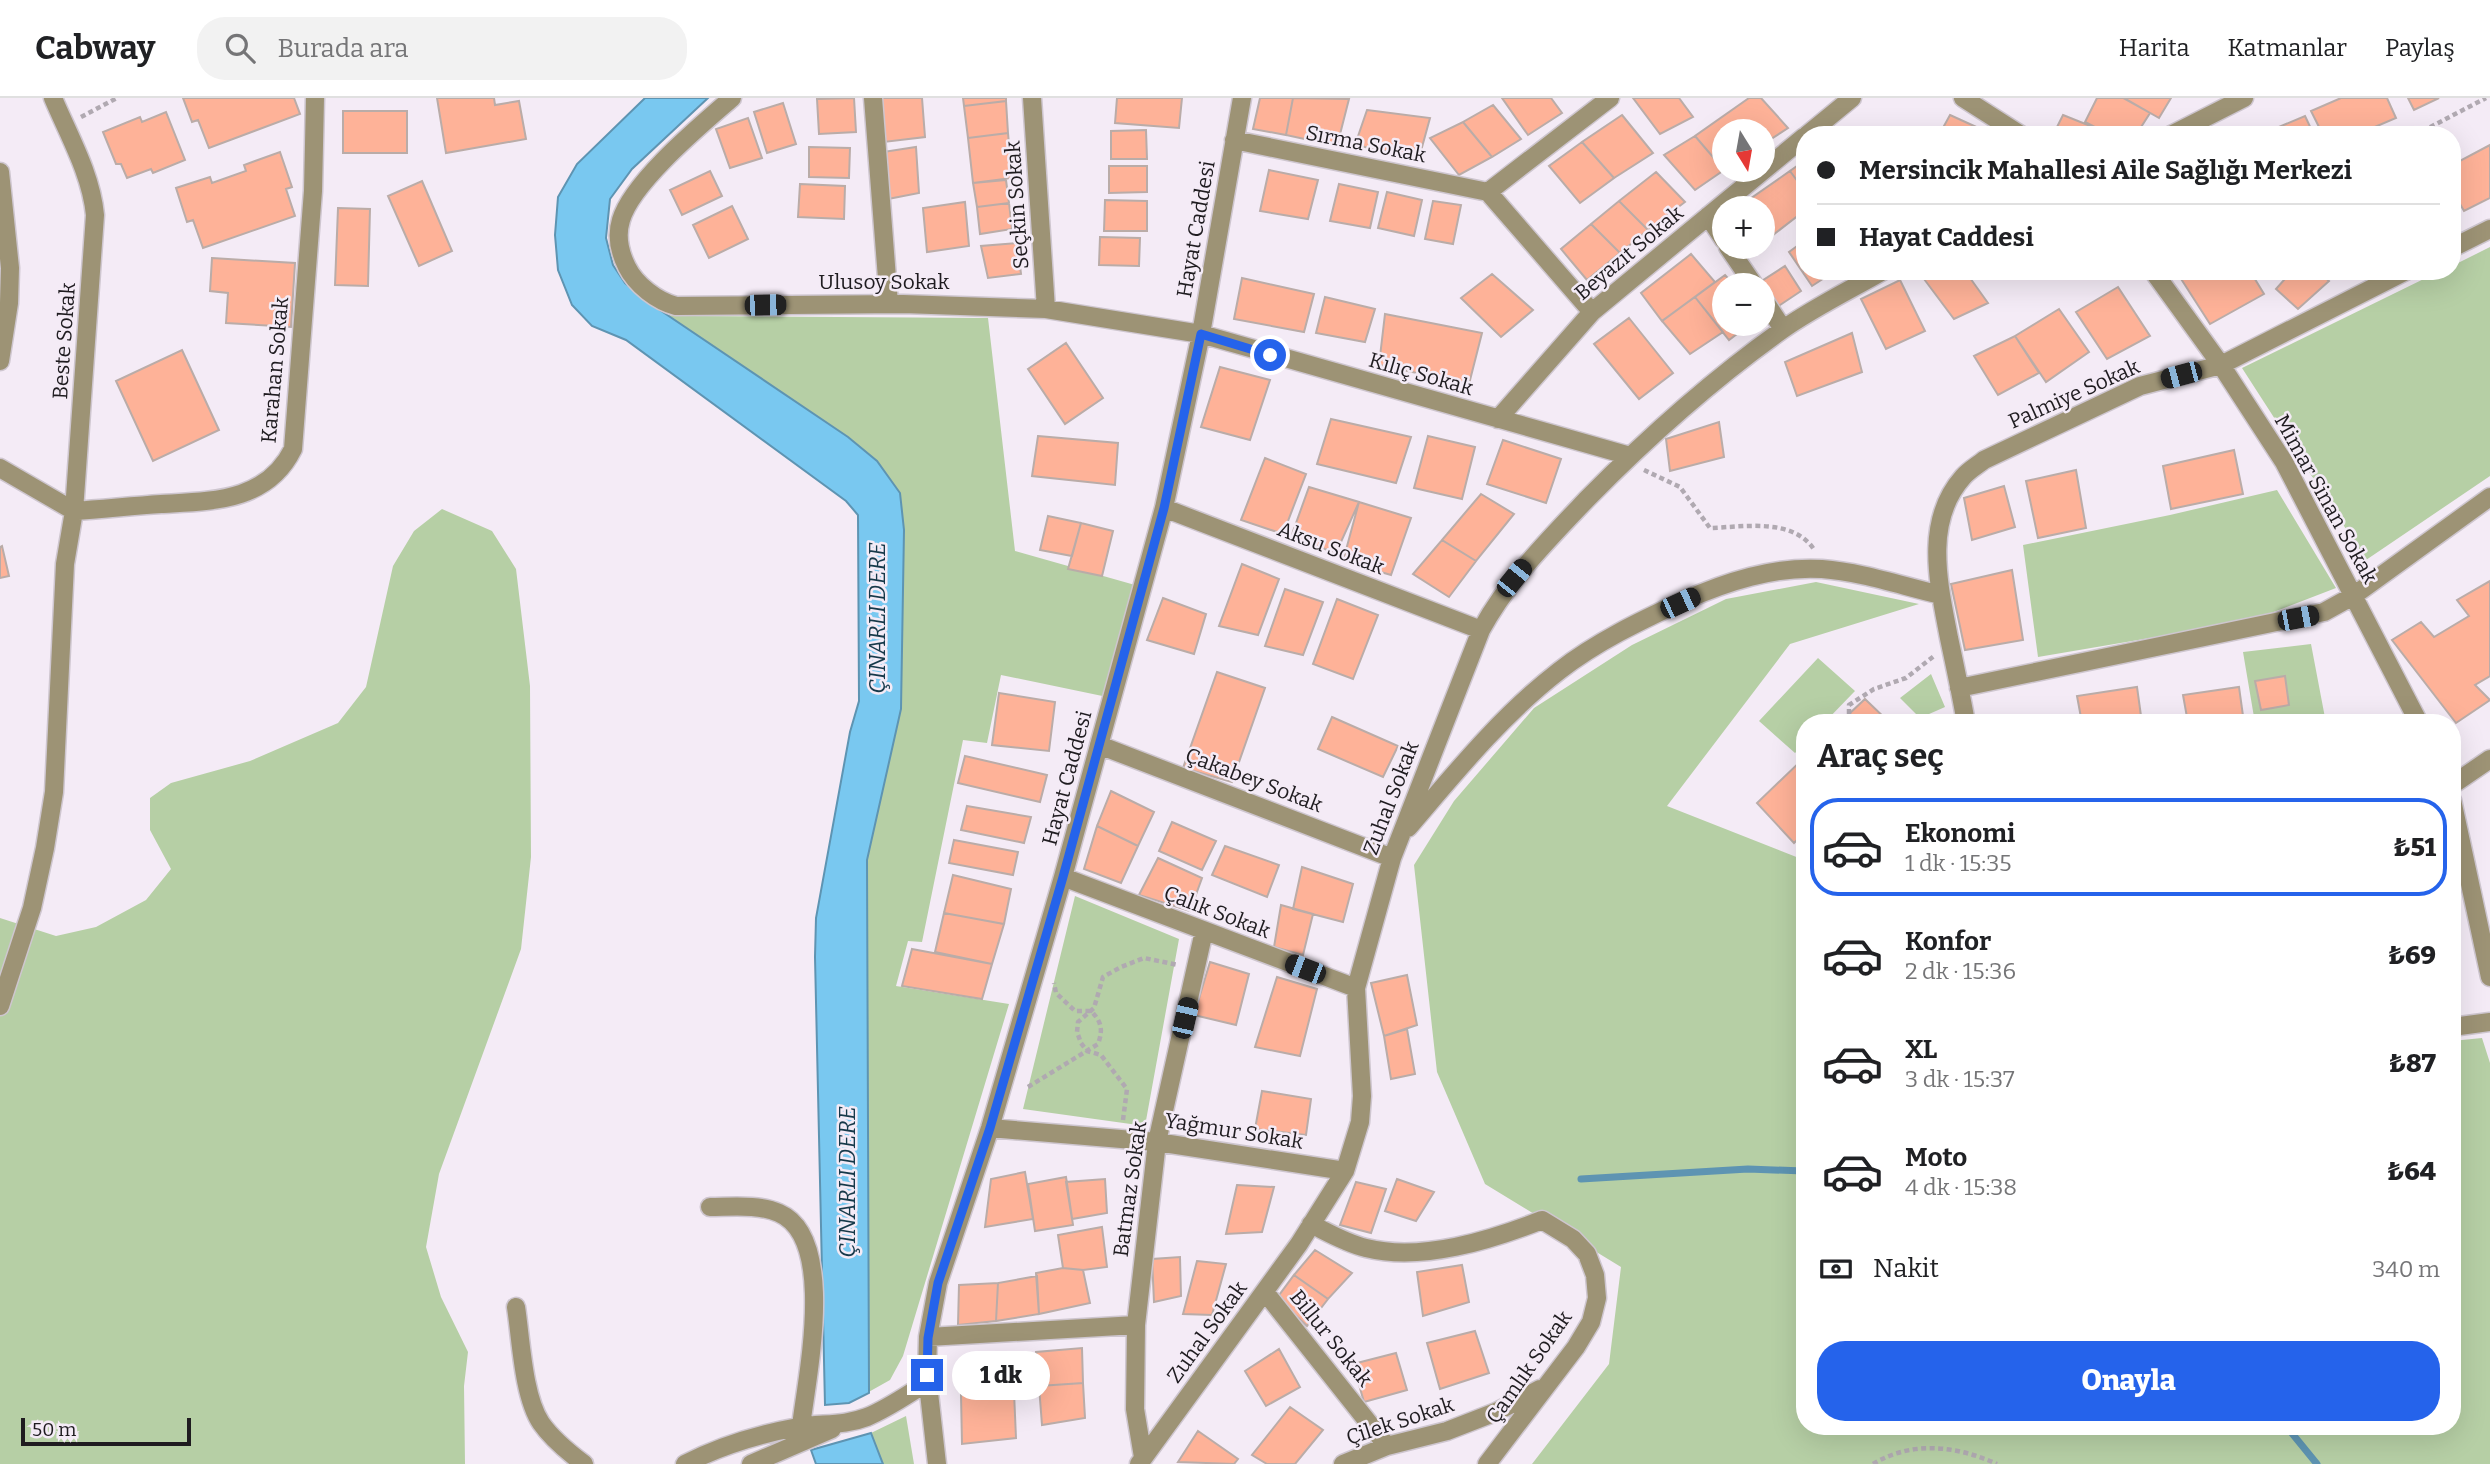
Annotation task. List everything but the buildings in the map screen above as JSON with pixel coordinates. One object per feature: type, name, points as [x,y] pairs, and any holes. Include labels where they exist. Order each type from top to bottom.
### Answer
[{"type":"street","name":"Beste Sokak","points":[[0,1006],[32,908],[54,792],[65,565],[74,511],[95,215],[93,196],[53,98]]},
{"type":"street","name":"Karahan Sokak","points":[[74,511],[225,500],[260,485],[286,463],[293,449],[295,436],[313,191],[315,98]]},
{"type":"street","name":"Ulusoy Sokak","points":[[732,98],[673,150],[626,208],[619,233],[620,247],[632,278],[665,303],[676,306],[889,304],[1046,309],[1201,334]]},
{"type":"street","points":[[873,98],[889,304]]},
{"type":"street","name":"Seçkin Sokak","points":[[1032,98],[1046,309]]},
{"type":"street","name":"Hayat Caddesi","points":[[937,1464],[928,1382],[928,1338],[938,1283],[990,1128],[1063,877],[1164,508],[1201,334],[1242,98]]},
{"type":"street","points":[[1592,312],[1488,192],[1611,98]]},
{"type":"street","name":"Beyazıt Sokak","points":[[1818,126],[1852,98]]},
{"type":"street","points":[[1963,98],[2007,126]]},
{"type":"street","points":[[2187,126],[2236,99]]},
{"type":"street","name":"Sırma Sokak","points":[[1234,141],[1488,192]]},
{"type":"street","name":"Beyazıt Sokak","points":[[1498,419],[1592,312],[1796,144]]},
{"type":"street","points":[[0,172],[9,303],[0,361]]},
{"type":"street","points":[[1708,216],[1712,222]]},
{"type":"street","points":[[2461,244],[2490,229]]},
{"type":"street","name":"Zuhal Sokak","points":[[1141,1461],[1265,1292],[1345,1171],[1360,1122],[1362,1096],[1356,988],[1399,838],[1481,630],[1496,602],[1534,554],[1628,458],[1704,390],[1783,329],[1868,280]]},
{"type":"street","name":"Mimar Sinan Sokak","points":[[2160,280],[2221,365],[2284,462],[2414,714]]},
{"type":"street","name":"Palmiye Sokak","points":[[1964,714],[1941,595],[1937,546],[1940,521],[1950,497],[1964,476],[1984,460],[2140,386],[2221,365],[2388,280]]},
{"type":"street","points":[[1775,317],[1783,329]]},
{"type":"street","name":"Kılıç Sokak","points":[[1201,334],[1628,458]]},
{"type":"street","points":[[0,468],[74,511]]},
{"type":"street","points":[[1959,688],[2324,612],[2353,596],[2490,497]]},
{"type":"street","name":"Aksu Sokak","points":[[1164,508],[1481,630]]},
{"type":"street","points":[[1399,838],[1505,719],[1561,670],[1604,640],[1705,592],[1753,576],[1784,570],[1820,569],[1941,595]]},
{"type":"street","name":"Çakabey Sokak","points":[[1099,745],[1392,858]]},
{"type":"street","points":[[2461,779],[2490,759]]},
{"type":"street","points":[[2461,842],[2490,977]]},
{"type":"street","name":"Çalık Sokak","points":[[1063,877],[1356,988]]},
{"type":"street","name":"Batmaz Sokak","points":[[1141,1461],[1135,1409],[1136,1325],[1157,1142],[1205,931]]},
{"type":"street","points":[[2461,1026],[2490,1022]]},
{"type":"street","name":"Yağmur Sokak","points":[[990,1128],[1157,1142],[1345,1171]]},
{"type":"street","points":[[709,1207],[752,1207],[778,1212],[792,1221],[805,1237],[812,1263],[815,1306],[801,1426]]},
{"type":"street","name":"Çamlık Sokak","points":[[1311,1224],[1340,1240],[1368,1248],[1399,1252],[1431,1251],[1509,1233],[1542,1220],[1573,1239],[1587,1254],[1595,1275],[1597,1298],[1591,1322],[1576,1347],[1487,1464]]},
{"type":"street","name":"Billur Sokak","points":[[1265,1292],[1387,1446]]},
{"type":"street","points":[[516,1307],[530,1397],[540,1421],[560,1445],[584,1464]]},
{"type":"street","points":[[928,1338],[1136,1325]]},
{"type":"street","points":[[751,1464],[839,1425],[867,1417],[928,1382]]},
{"type":"street","name":"Çilek Sokak","points":[[1343,1464],[1387,1446],[1447,1431],[1496,1412],[1547,1385]]},
{"type":"street","points":[[685,1464],[752,1437],[801,1426],[839,1425]]},
{"type":"path","points":[[65,126],[117,98]]},
{"type":"path","points":[[2432,126],[2486,98]]},
{"type":"path","points":[[1628,458],[1680,487],[1710,528],[1765,526],[1799,534],[1809,541],[1816,553],[1820,569]]},
{"type":"path","points":[[1849,714],[1849,705],[1874,688],[1906,678],[1932,656],[1952,651]]},
{"type":"path","points":[[1122,1139],[1127,1089],[1101,1055],[1087,1051],[1080,1043],[1078,1022],[1091,1011],[1098,999],[1103,977],[1121,967],[1144,958],[1196,969]]},
{"type":"path","points":[[1028,1087],[1098,1044],[1102,1033],[1098,1019],[1091,1011],[1075,1011],[1056,993],[1054,984]]},
{"type":"path","points":[[1873,1464],[1898,1453],[1950,1448],[1997,1464]]},
{"type":"green space","points":[[2490,247],[2490,476],[2366,560],[2242,368],[2422,280],[2461,280],[2461,262]]},
{"type":"green space","points":[[610,313],[988,318],[1015,551],[1142,587],[1112,698],[1001,675],[987,743],[963,740],[922,942],[908,941],[896,986],[1009,1004],[903,1356],[890,1380],[849,1403],[877,521]]},
{"type":"green space","points":[[2277,490],[2336,588],[2250,621],[2038,657],[2023,545]]},
{"type":"green space","points":[[442,509],[492,531],[516,569],[530,686],[531,857],[521,949],[439,1174],[426,1247],[441,1297],[468,1352],[464,1386],[465,1464],[0,1464],[0,918],[56,936],[96,927],[146,900],[171,869],[150,830],[150,798],[171,783],[250,761],[338,723],[366,687],[393,566],[414,531]]},
{"type":"green space","points":[[1816,582],[1919,604],[1790,644],[1667,806],[1796,857],[1796,1435],[2461,1435],[2461,1040],[2482,1038],[2490,1063],[2490,1464],[1532,1464],[1609,1364],[1621,1267],[1485,1184],[1437,1072],[1414,865],[1454,801],[1534,708],[1632,645],[1726,599]]},
{"type":"green space","points":[[2311,644],[2324,714],[2253,714],[2243,652]]},
{"type":"green space","points":[[1818,658],[1855,691],[1833,714],[1796,714],[1795,753],[1759,721]]},
{"type":"green space","points":[[1931,674],[1945,707],[1929,714],[1916,714],[1900,698]]},
{"type":"green space","points":[[1075,896],[1179,939],[1145,1126],[1023,1109]]},
{"type":"green space","points":[[906,1416],[914,1464],[883,1464],[871,1433]]},
{"type":"water","name":"ÇINARLI DERE","points":[[645,98],[708,98],[632,169],[610,199],[606,238],[613,265],[625,283],[651,304],[848,437],[877,461],[900,493],[904,530],[901,709],[867,860],[869,1393],[849,1403],[825,1405],[815,957],[816,918],[850,732],[859,701],[858,515],[846,501],[626,340],[592,326],[572,305],[558,270],[555,235],[558,197],[577,164]]},
{"type":"water","points":[[871,1433],[883,1464],[816,1464],[811,1450]]},
{"type":"waterway","points":[[1581,1179],[1748,1169],[1796,1171]]},
{"type":"waterway","points":[[2293,1435],[2317,1464]]},
{"type":"route","points":[[927,1375],[928,1338],[938,1283],[990,1128],[1063,877],[1164,508],[1201,334],[1270,355]]}]
